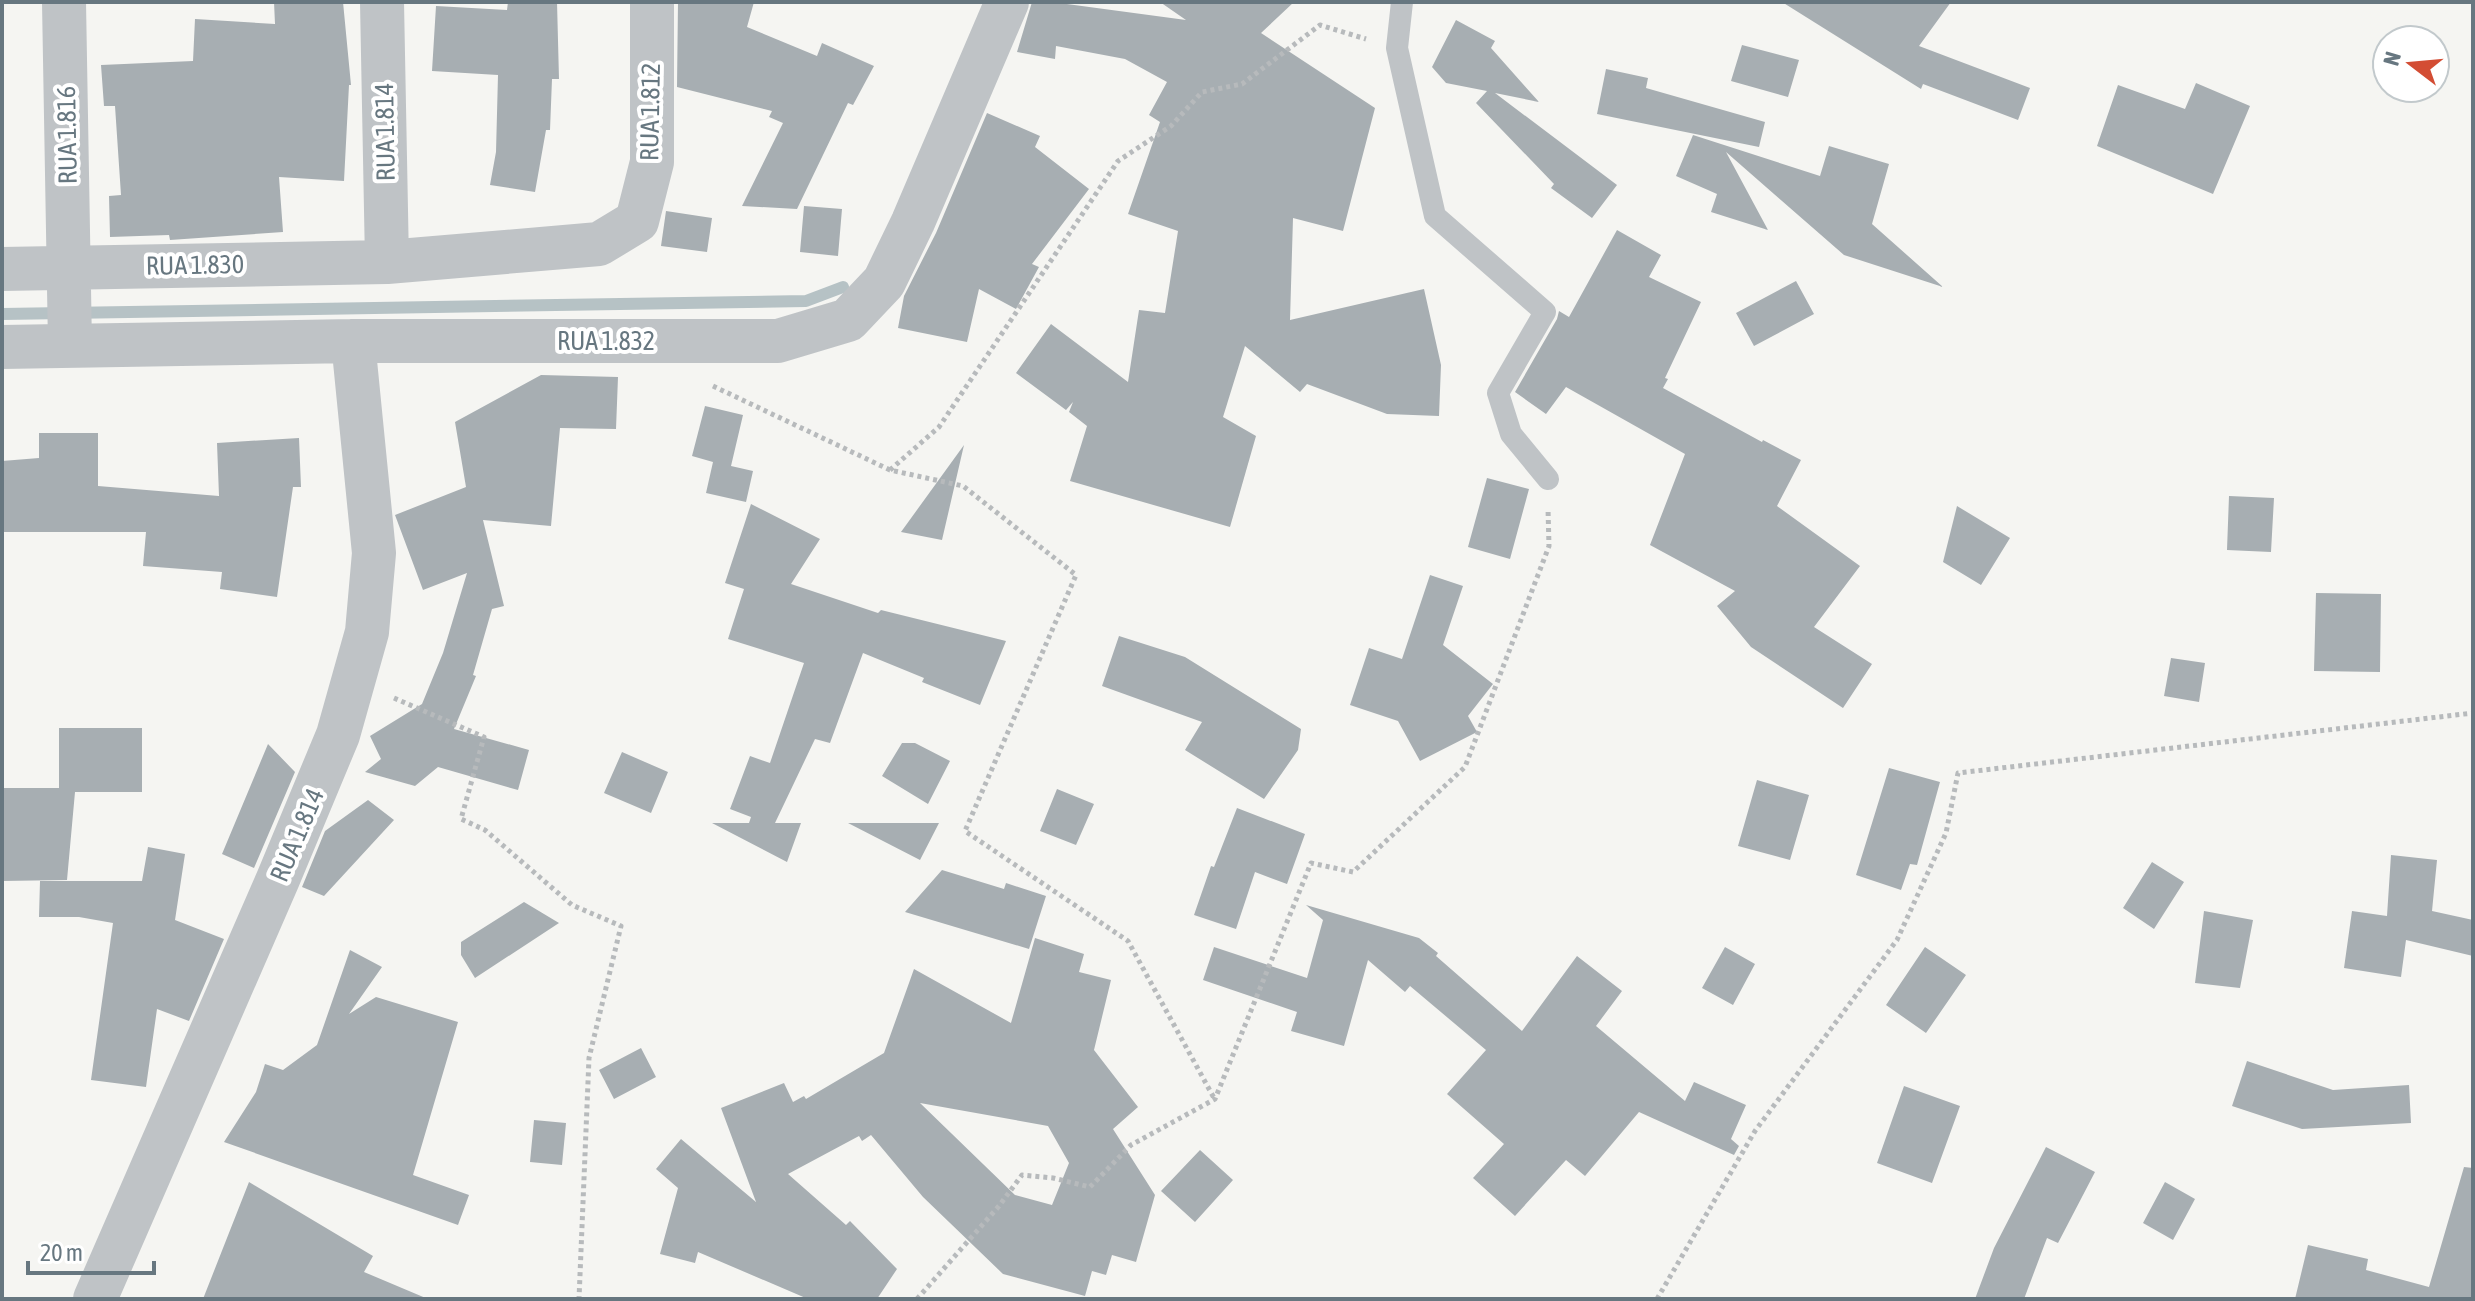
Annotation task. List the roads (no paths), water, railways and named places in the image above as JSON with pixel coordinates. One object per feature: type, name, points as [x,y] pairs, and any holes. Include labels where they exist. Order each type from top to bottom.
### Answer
[{"type":"street","name":"RUA 1.816","points":[[64,2],[70,345]]},
{"type":"street","name":"RUA 1.814","points":[[382,2],[387,262]]},
{"type":"street","name":"RUA 1.812","points":[[637,221],[652,162],[652,2]]},
{"type":"street","name":"RUA 1.832","points":[[2,347],[353,341],[778,341],[848,320],[884,282],[913,222],[1007,2]]},
{"type":"street","name":"RUA 1.830","points":[[2,269],[387,262],[599,244],[637,221]]},
{"type":"street","name":"RUA 1.814","points":[[95,1299],[338,735],[367,632],[374,553],[353,341]]},
{"type":"lane","points":[[1402,2],[1397,48],[1435,216],[1545,312],[1498,393],[1511,434],[1548,479]]},
{"type":"waterway","points":[[2,314],[806,301],[843,287]]}]
